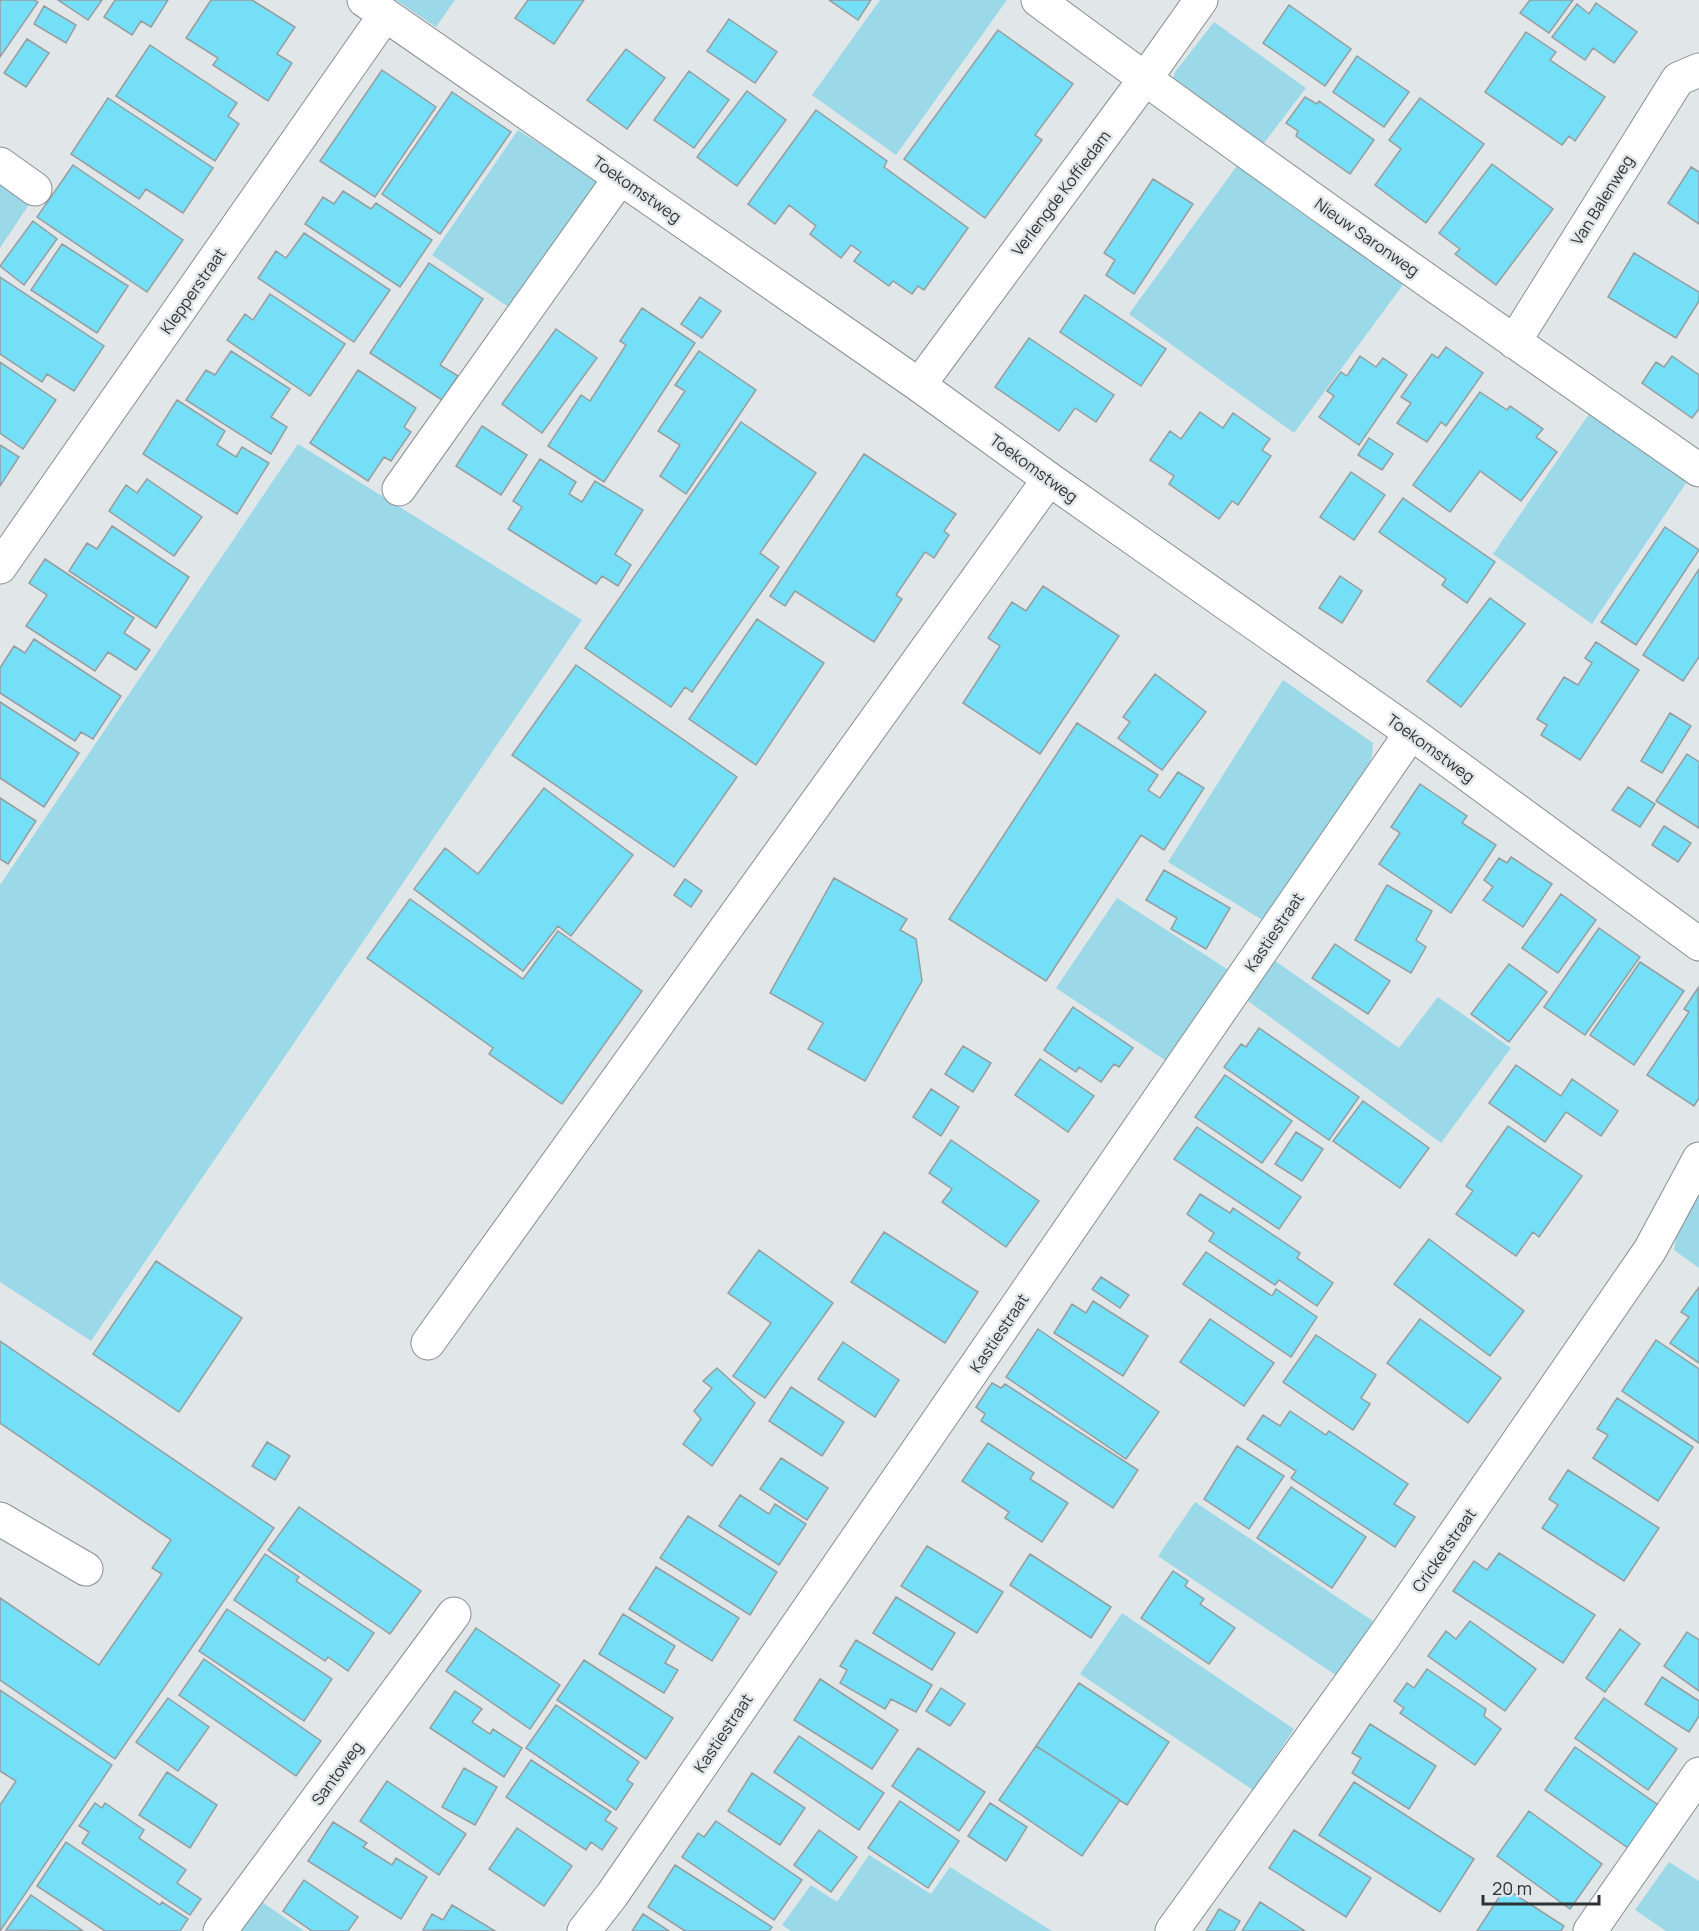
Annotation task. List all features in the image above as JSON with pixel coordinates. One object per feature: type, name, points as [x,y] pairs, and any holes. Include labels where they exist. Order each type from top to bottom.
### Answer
[{"type":"street","name":"Nieuw Saronweg","points":[[1038,0],[1145,80],[1514,342],[1699,470]]},
{"type":"street","name":"Verlengde Koffiedam","points":[[919,385],[1145,80],[1201,0]]},
{"type":"street","name":"Toekomstweg","points":[[375,7],[919,385],[1411,733],[1699,944]]},
{"type":"street","name":"Klepperstraat","points":[[0,567],[375,7]]},
{"type":"street","name":"Van Balenweg","points":[[1514,342],[1678,79],[1699,70]]},
{"type":"street","points":[[0,164],[35,189]]},
{"type":"street","points":[[399,489],[620,178]]},
{"type":"street","points":[[428,1342],[1049,479]]},
{"type":"street","name":"Kastiestraat","points":[[584,1931],[612,1895],[1411,733]]},
{"type":"street","name":"Cricketstraat","points":[[1172,1931],[1383,1638],[1650,1250],[1699,1159]]},
{"type":"street","points":[[0,1519],[86,1569]]},
{"type":"street","name":"Santoweg","points":[[220,1931],[454,1614]]},
{"type":"street","points":[[1590,1931],[1699,1774]]},
{"type":"shaded area","points":[[396,0],[455,0],[436,27]]},
{"type":"shaded area","points":[[880,0],[1007,0],[896,155],[812,95]]},
{"type":"shaded area","points":[[1214,22],[1306,88],[1261,147],[1172,83],[1175,72]]},
{"type":"shaded area","points":[[518,130],[595,179],[599,189],[516,312],[432,255]]},
{"type":"shaded area","points":[[1239,163],[1405,282],[1294,433],[1129,314]]},
{"type":"shaded area","points":[[0,179],[32,200],[0,248]]},
{"type":"shaded area","points":[[1591,411],[1690,477],[1592,624],[1493,554]]},
{"type":"shaded area","points":[[298,444],[582,620],[91,1341],[0,1282],[0,885]]},
{"type":"shaded area","points":[[1283,680],[1373,743],[1372,756],[1368,768],[1264,921],[1168,862]]},
{"type":"shaded area","points":[[1117,898],[1230,971],[1168,1062],[1056,988]]},
{"type":"shaded area","points":[[1274,960],[1399,1048],[1438,997],[1511,1048],[1441,1143],[1247,1000]]},
{"type":"shaded area","points":[[1699,1183],[1699,1268],[1674,1250],[1678,1225]]},
{"type":"shaded area","points":[[1195,1502],[1376,1623],[1340,1678],[1158,1556]]},
{"type":"shaded area","points":[[1122,1613],[1294,1729],[1253,1790],[1080,1674]]},
{"type":"shaded area","points":[[869,1855],[931,1894],[950,1867],[1052,1931],[791,1931],[782,1925],[811,1885],[837,1902]]},
{"type":"shaded area","points":[[1669,1862],[1699,1881],[1699,1931],[1666,1931],[1635,1910]]},
{"type":"shaded area","points":[[256,1898],[304,1931],[233,1931]]},
{"type":"building","points":[[0,0],[38,2],[0,57]]},
{"type":"building","points":[[58,0],[102,0],[88,20]]},
{"type":"building","points":[[115,0],[168,0],[151,27],[141,21],[132,35],[104,17]]},
{"type":"building","points":[[211,0],[252,0],[295,27],[277,54],[292,63],[268,101],[213,65],[218,58],[186,38]]},
{"type":"building","points":[[528,0],[584,0],[554,44],[515,18]]},
{"type":"building","points":[[829,0],[871,0],[858,20]]},
{"type":"building","points":[[1530,0],[1573,0],[1549,33],[1520,13]]},
{"type":"building","points":[[1596,3],[1637,32],[1614,63],[1593,48],[1585,60],[1552,37],[1577,4],[1589,14]]},
{"type":"building","points":[[1289,5],[1351,49],[1325,86],[1263,43]]},
{"type":"building","points":[[44,6],[76,25],[66,43],[34,24]]},
{"type":"building","points":[[729,19],[777,52],[755,83],[707,51]]},
{"type":"building","points":[[998,30],[1073,84],[1035,135],[1042,140],[985,218],[904,159]]},
{"type":"building","points":[[1526,32],[1556,52],[1550,60],[1605,97],[1575,141],[1569,136],[1562,145],[1485,92]]},
{"type":"building","points":[[27,39],[49,53],[26,87],[4,73]]},
{"type":"building","points":[[150,45],[237,103],[228,116],[239,124],[215,161],[116,96]]},
{"type":"building","points":[[626,49],[665,78],[627,129],[587,100]]},
{"type":"building","points":[[1357,56],[1409,92],[1384,127],[1333,92]]},
{"type":"building","points":[[382,70],[436,107],[375,197],[320,161]]},
{"type":"building","points":[[689,71],[729,100],[694,148],[654,120]]},
{"type":"building","points":[[747,91],[786,120],[737,186],[697,157]]},
{"type":"building","points":[[452,92],[511,132],[440,234],[382,194]]},
{"type":"building","points":[[1305,97],[1317,104],[1319,101],[1374,140],[1350,174],[1296,136],[1298,131],[1286,123]]},
{"type":"building","points":[[108,98],[213,168],[183,213],[146,189],[139,199],[71,154]]},
{"type":"building","points":[[1420,98],[1484,144],[1426,223],[1375,185],[1401,149],[1389,140]]},
{"type":"building","points":[[816,110],[887,161],[884,167],[968,228],[924,290],[918,286],[912,294],[893,281],[889,286],[854,261],[861,252],[851,245],[841,258],[810,234],[816,226],[789,205],[775,224],[748,204]]},
{"type":"building","points":[[1492,164],[1553,209],[1496,285],[1455,254],[1460,249],[1439,233]]},
{"type":"building","points":[[73,165],[183,240],[147,292],[37,217]]},
{"type":"building","points":[[1691,167],[1699,172],[1699,224],[1668,203]]},
{"type":"building","points":[[1153,179],[1193,204],[1134,294],[1106,275],[1115,260],[1104,253]]},
{"type":"building","points":[[343,191],[371,209],[376,203],[432,240],[400,287],[305,224],[323,197],[334,204]]},
{"type":"building","points":[[33,221],[57,239],[24,285],[0,266]]},
{"type":"building","points":[[304,233],[390,290],[354,342],[258,278],[276,251],[286,258]]},
{"type":"building","points":[[62,244],[128,286],[97,333],[31,290]]},
{"type":"building","points":[[1634,253],[1699,292],[1699,301],[1676,338],[1608,297]]},
{"type":"building","points":[[429,263],[483,299],[440,365],[458,376],[442,400],[370,353]]},
{"type":"building","points":[[0,277],[104,346],[74,391],[47,374],[42,382],[0,354]]},
{"type":"building","points":[[270,294],[345,344],[310,396],[227,340],[245,314],[253,320]]},
{"type":"building","points":[[1085,295],[1166,349],[1141,386],[1060,332]]},
{"type":"building","points":[[700,297],[721,311],[702,338],[681,324]]},
{"type":"building","points":[[642,308],[695,343],[604,482],[548,446],[581,395],[590,401],[626,345],[620,341]]},
{"type":"building","points":[[556,329],[597,358],[542,433],[502,404]]},
{"type":"building","points":[[1029,338],[1114,395],[1096,422],[1075,408],[1059,431],[995,387]]},
{"type":"building","points":[[1446,347],[1483,373],[1446,426],[1441,422],[1427,442],[1397,423],[1411,403],[1401,397],[1432,354],[1438,358]]},
{"type":"building","points":[[231,351],[290,389],[271,417],[287,427],[271,454],[186,400],[206,370],[215,375]]},
{"type":"building","points":[[699,351],[756,390],[686,494],[660,476],[680,445],[658,431],[685,391],[675,385]]},
{"type":"building","points":[[1360,356],[1376,367],[1383,358],[1407,375],[1359,445],[1319,417],[1334,396],[1327,391],[1341,372],[1347,376]]},
{"type":"building","points":[[1672,356],[1699,375],[1699,409],[1692,418],[1642,383],[1656,362],[1664,367]]},
{"type":"building","points":[[0,362],[56,400],[23,449],[0,433]]},
{"type":"building","points":[[358,370],[416,408],[404,427],[411,432],[391,461],[384,457],[368,481],[310,443]]},
{"type":"building","points":[[1480,392],[1507,410],[1510,406],[1543,429],[1536,437],[1557,452],[1521,501],[1480,471],[1450,512],[1413,485]]},
{"type":"building","points":[[177,400],[225,431],[217,445],[236,457],[242,447],[269,463],[237,514],[143,454]]},
{"type":"building","points":[[1200,412],[1223,428],[1233,413],[1270,439],[1262,450],[1271,456],[1238,505],[1232,501],[1219,519],[1169,484],[1174,476],[1150,460],[1170,431],[1181,439]]},
{"type":"building","points":[[741,422],[816,473],[760,553],[779,567],[692,692],[685,687],[671,707],[585,648]]},
{"type":"building","points":[[482,426],[527,455],[501,495],[456,466]]},
{"type":"building","points":[[1369,438],[1393,454],[1382,470],[1358,455]]},
{"type":"building","points":[[0,445],[19,457],[0,486]]},
{"type":"building","points":[[864,454],[956,514],[944,531],[949,535],[934,558],[925,552],[896,595],[902,599],[874,642],[795,591],[785,606],[770,596]]},
{"type":"building","points":[[540,459],[576,482],[569,494],[582,502],[595,481],[643,510],[615,554],[631,565],[618,586],[602,576],[596,584],[508,529],[522,507],[513,501]]},
{"type":"building","points":[[1351,472],[1385,495],[1354,540],[1320,517]]},
{"type":"building","points":[[147,479],[202,517],[174,556],[109,511],[126,485],[137,493]]},
{"type":"building","points":[[1403,498],[1495,562],[1467,603],[1442,585],[1446,579],[1379,532]]},
{"type":"building","points":[[112,526],[189,577],[156,628],[69,571],[87,543],[97,549]]},
{"type":"building","points":[[1665,527],[1699,550],[1636,645],[1601,622]]},
{"type":"building","points":[[45,559],[134,618],[124,633],[150,650],[136,670],[108,652],[95,671],[26,626],[47,595],[29,583]]},
{"type":"building","points":[[1699,569],[1699,657],[1683,681],[1643,655]]},
{"type":"building","points":[[1340,576],[1362,591],[1342,623],[1319,608]]},
{"type":"building","points":[[1043,586],[1119,636],[1040,754],[963,703],[1000,646],[988,638],[1012,602],[1026,611]]},
{"type":"building","points":[[1490,598],[1525,624],[1461,707],[1427,681]]},
{"type":"building","points":[[757,619],[824,663],[756,765],[689,719]]},
{"type":"building","points":[[34,639],[121,696],[93,739],[81,732],[75,741],[0,693],[0,668],[14,646],[25,653]]},
{"type":"building","points":[[1596,642],[1639,670],[1580,760],[1541,735],[1547,725],[1537,719],[1564,677],[1578,685],[1592,663],[1585,658]]},
{"type":"building","points":[[576,665],[737,777],[674,867],[512,755]]},
{"type":"building","points":[[1155,674],[1206,712],[1162,770],[1118,738],[1130,722],[1123,717]]},
{"type":"building","points":[[0,702],[79,753],[44,807],[0,778]]},
{"type":"building","points":[[1670,713],[1691,726],[1662,773],[1641,761]]},
{"type":"building","points":[[1077,723],[1158,775],[1148,790],[1160,798],[1178,772],[1204,788],[1164,850],[1141,835],[1046,981],[949,919]]},
{"type":"building","points":[[1687,754],[1699,762],[1699,828],[1656,801]]},
{"type":"building","points":[[1420,784],[1467,816],[1462,823],[1496,845],[1451,913],[1379,864],[1400,833],[1391,827]]},
{"type":"building","points":[[1628,787],[1655,804],[1640,827],[1612,810]]},
{"type":"building","points":[[544,788],[633,855],[571,936],[558,926],[523,971],[414,889],[445,848],[478,874]]},
{"type":"building","points":[[0,798],[36,821],[8,864],[0,859]]},
{"type":"building","points":[[1664,826],[1691,843],[1678,862],[1652,845]]},
{"type":"building","points":[[1511,857],[1552,884],[1523,927],[1483,900],[1493,887],[1484,880],[1499,858],[1507,863]]},
{"type":"building","points":[[1164,870],[1230,908],[1206,949],[1171,929],[1177,918],[1146,900]]},
{"type":"building","points":[[834,878],[907,919],[900,930],[916,939],[922,981],[865,1081],[808,1049],[823,1023],[770,993]]},
{"type":"building","points":[[685,879],[702,891],[691,907],[674,895]]},
{"type":"building","points":[[1387,885],[1432,911],[1416,940],[1426,947],[1411,973],[1355,940]]},
{"type":"building","points":[[1561,894],[1596,920],[1558,973],[1522,948]]},
{"type":"building","points":[[410,899],[523,979],[558,931],[642,991],[562,1104],[489,1054],[493,1048],[367,958]]},
{"type":"building","points":[[1599,928],[1640,957],[1585,1035],[1544,1007]]},
{"type":"building","points":[[1335,944],[1390,981],[1368,1014],[1312,978]]},
{"type":"building","points":[[1640,962],[1684,991],[1634,1065],[1590,1035]]},
{"type":"building","points":[[1509,964],[1547,992],[1509,1042],[1471,1014]]},
{"type":"building","points":[[1698,988],[1699,1098],[1694,1106],[1647,1075],[1689,1012],[1684,1009]]},
{"type":"building","points":[[1073,1007],[1133,1048],[1119,1067],[1114,1064],[1101,1082],[1079,1067],[1076,1072],[1044,1050]]},
{"type":"building","points":[[1259,1028],[1359,1097],[1329,1140],[1224,1067],[1241,1044],[1246,1047]]},
{"type":"building","points":[[963,1046],[991,1063],[973,1092],[945,1074]]},
{"type":"building","points":[[1040,1059],[1094,1096],[1068,1132],[1015,1095]]},
{"type":"building","points":[[1516,1065],[1561,1096],[1572,1079],[1618,1111],[1601,1136],[1566,1112],[1545,1142],[1489,1103]]},
{"type":"building","points":[[1225,1075],[1292,1121],[1262,1163],[1195,1117]]},
{"type":"building","points":[[931,1089],[959,1107],[941,1136],[913,1117]]},
{"type":"building","points":[[1363,1101],[1429,1148],[1400,1188],[1333,1141]]},
{"type":"building","points":[[1508,1126],[1582,1176],[1539,1237],[1533,1232],[1516,1256],[1456,1214],[1473,1191],[1466,1186]]},
{"type":"building","points":[[1197,1127],[1301,1197],[1279,1229],[1174,1159]]},
{"type":"building","points":[[1296,1132],[1323,1149],[1302,1181],[1275,1164]]},
{"type":"building","points":[[951,1140],[1039,1201],[1006,1247],[942,1202],[952,1189],[929,1173]]},
{"type":"building","points":[[1200,1194],[1230,1213],[1233,1208],[1300,1253],[1297,1258],[1333,1283],[1317,1306],[1279,1280],[1275,1285],[1209,1241],[1214,1233],[1187,1214]]},
{"type":"building","points":[[884,1232],[978,1292],[945,1343],[851,1282]]},
{"type":"building","points":[[1429,1239],[1524,1311],[1490,1356],[1394,1284]]},
{"type":"building","points":[[759,1250],[833,1303],[765,1398],[733,1376],[771,1323],[728,1293]]},
{"type":"building","points":[[1206,1252],[1272,1296],[1276,1289],[1317,1317],[1291,1357],[1183,1284]]},
{"type":"building","points":[[156,1261],[242,1318],[179,1412],[93,1354]]},
{"type":"building","points":[[1101,1277],[1129,1295],[1120,1308],[1092,1289]]},
{"type":"building","points":[[1699,1287],[1699,1363],[1670,1343],[1689,1317],[1681,1312]]},
{"type":"building","points":[[1093,1301],[1148,1336],[1123,1376],[1054,1333],[1072,1304],[1086,1313]]},
{"type":"building","points":[[1210,1319],[1274,1363],[1244,1406],[1180,1362]]},
{"type":"building","points":[[1420,1319],[1501,1378],[1468,1423],[1387,1363]]},
{"type":"building","points":[[1038,1329],[1159,1412],[1126,1459],[1006,1377]]},
{"type":"building","points":[[1316,1335],[1376,1375],[1361,1398],[1370,1404],[1353,1430],[1283,1382]]},
{"type":"building","points":[[1656,1340],[1699,1369],[1699,1443],[1622,1391]]},
{"type":"building","points":[[0,1341],[274,1528],[115,1759],[0,1680],[0,1598],[99,1665],[162,1574],[152,1568],[171,1540],[0,1423]]},
{"type":"building","points":[[843,1342],[899,1380],[875,1417],[818,1379]]},
{"type":"building","points":[[717,1368],[755,1403],[712,1466],[683,1444],[701,1419],[694,1411],[712,1388],[703,1381]]},
{"type":"building","points":[[992,1383],[1001,1388],[1005,1384],[1138,1470],[1113,1508],[981,1421],[985,1414],[976,1407]]},
{"type":"building","points":[[791,1387],[844,1422],[822,1456],[769,1421]]},
{"type":"building","points":[[1617,1398],[1693,1447],[1658,1501],[1593,1458],[1608,1435],[1597,1429]]},
{"type":"building","points":[[1290,1411],[1326,1435],[1329,1431],[1408,1484],[1394,1504],[1415,1517],[1395,1547],[1291,1478],[1296,1471],[1247,1439],[1263,1415],[1280,1426]]},
{"type":"building","points":[[267,1442],[290,1456],[275,1480],[252,1466]]},
{"type":"building","points":[[988,1443],[1034,1473],[1030,1479],[1068,1503],[1042,1542],[1005,1518],[1009,1512],[962,1481]]},
{"type":"building","points":[[1237,1446],[1284,1476],[1249,1529],[1204,1499]]},
{"type":"building","points":[[781,1458],[828,1488],[807,1520],[760,1489]]},
{"type":"building","points":[[1568,1470],[1659,1528],[1624,1581],[1542,1528],[1558,1505],[1549,1499]]},
{"type":"building","points":[[1291,1487],[1366,1537],[1332,1588],[1257,1538]]},
{"type":"building","points":[[740,1495],[769,1514],[775,1504],[806,1524],[779,1565],[719,1526]]},
{"type":"building","points":[[299,1507],[421,1591],[390,1634],[268,1550]]},
{"type":"building","points":[[688,1516],[777,1572],[750,1615],[660,1558]]},
{"type":"building","points":[[927,1546],[1003,1592],[977,1633],[901,1586]]},
{"type":"building","points":[[1499,1553],[1595,1615],[1563,1663],[1453,1591],[1474,1561],[1487,1570]]},
{"type":"building","points":[[265,1554],[299,1577],[296,1581],[374,1633],[348,1671],[328,1657],[325,1661],[234,1600]]},
{"type":"building","points":[[1030,1554],[1111,1607],[1091,1638],[1010,1585]]},
{"type":"building","points":[[656,1567],[739,1618],[712,1661],[629,1609]]},
{"type":"building","points":[[1173,1571],[1188,1581],[1185,1586],[1204,1599],[1200,1604],[1235,1628],[1209,1664],[1141,1618]]},
{"type":"building","points":[[896,1597],[955,1633],[932,1670],[873,1633]]},
{"type":"building","points":[[227,1609],[332,1679],[304,1721],[199,1651]]},
{"type":"building","points":[[623,1614],[675,1646],[665,1663],[678,1670],[664,1693],[599,1654]]},
{"type":"building","points":[[1470,1621],[1536,1669],[1505,1711],[1428,1656],[1446,1631],[1456,1639]]},
{"type":"building","points":[[476,1628],[560,1685],[530,1729],[446,1671]]},
{"type":"building","points":[[1620,1629],[1640,1644],[1605,1692],[1586,1678]]},
{"type":"building","points":[[1687,1632],[1699,1640],[1699,1691],[1664,1666]]},
{"type":"building","points":[[856,1640],[932,1685],[916,1712],[891,1699],[885,1709],[840,1683],[847,1670],[840,1666]]},
{"type":"building","points":[[204,1659],[321,1741],[296,1776],[179,1695]]},
{"type":"building","points":[[584,1660],[673,1718],[646,1759],[557,1700]]},
{"type":"building","points":[[1427,1669],[1486,1709],[1484,1716],[1501,1729],[1475,1765],[1400,1713],[1404,1708],[1394,1701],[1407,1683],[1414,1688]]},
{"type":"building","points":[[1662,1677],[1699,1701],[1699,1716],[1689,1732],[1645,1704]]},
{"type":"building","points":[[820,1679],[898,1730],[872,1769],[794,1720]]},
{"type":"building","points":[[1079,1683],[1169,1742],[1127,1805],[1036,1746]]},
{"type":"building","points":[[941,1688],[965,1704],[950,1726],[926,1711]]},
{"type":"building","points":[[0,1690],[112,1765],[0,1931],[0,1805],[16,1781],[0,1771]]},
{"type":"building","points":[[455,1691],[482,1709],[472,1722],[490,1734],[493,1729],[522,1748],[504,1777],[430,1728]]},
{"type":"building","points":[[168,1698],[209,1727],[178,1771],[136,1742]]},
{"type":"building","points":[[1604,1698],[1677,1749],[1648,1790],[1575,1738]]},
{"type":"building","points":[[556,1705],[639,1762],[627,1780],[633,1784],[616,1810],[526,1748]]},
{"type":"building","points":[[1370,1724],[1436,1766],[1409,1809],[1352,1773],[1361,1758],[1352,1753]]},
{"type":"building","points":[[799,1736],[884,1793],[859,1830],[774,1772]]},
{"type":"building","points":[[1036,1746],[1120,1800],[1082,1856],[999,1800]]},
{"type":"building","points":[[1575,1747],[1661,1807],[1631,1850],[1545,1790]]},
{"type":"building","points":[[918,1748],[985,1792],[959,1831],[892,1786]]},
{"type":"building","points":[[531,1760],[611,1812],[605,1820],[617,1828],[602,1850],[591,1842],[586,1850],[506,1797]]},
{"type":"building","points":[[464,1768],[497,1787],[475,1825],[442,1807]]},
{"type":"building","points":[[167,1772],[217,1805],[190,1848],[139,1815]]},
{"type":"building","points":[[752,1773],[805,1808],[780,1845],[728,1811]]},
{"type":"building","points":[[387,1781],[466,1834],[439,1875],[360,1821]]},
{"type":"building","points":[[1354,1782],[1474,1859],[1440,1912],[1319,1835]]},
{"type":"building","points":[[900,1801],[959,1841],[928,1888],[868,1848]]},
{"type":"building","points":[[95,1803],[102,1808],[105,1803],[144,1830],[139,1838],[186,1870],[177,1883],[201,1899],[190,1915],[82,1843],[89,1832],[79,1826]]},
{"type":"building","points":[[990,1803],[1027,1827],[1006,1861],[968,1836]]},
{"type":"building","points":[[1529,1811],[1602,1864],[1570,1909],[1497,1856]]},
{"type":"building","points":[[716,1821],[802,1880],[774,1920],[682,1857],[698,1833],[704,1837]]},
{"type":"building","points":[[333,1822],[367,1843],[363,1847],[392,1865],[396,1858],[427,1877],[401,1919],[308,1861]]},
{"type":"building","points":[[517,1828],[572,1866],[544,1906],[489,1869]]},
{"type":"building","points":[[819,1830],[857,1857],[831,1892],[794,1865]]},
{"type":"building","points":[[1294,1830],[1371,1878],[1346,1917],[1269,1868]]},
{"type":"building","points":[[66,1842],[160,1905],[162,1902],[188,1919],[180,1931],[105,1931],[37,1886]]},
{"type":"building","points":[[675,1865],[772,1927],[769,1931],[685,1931],[648,1907]]},
{"type":"building","points":[[304,1880],[358,1917],[348,1931],[312,1931],[283,1911]]},
{"type":"building","points":[[1505,1888],[1564,1926],[1561,1931],[1477,1931]]},
{"type":"building","points":[[31,1895],[83,1931],[6,1930]]},
{"type":"building","points":[[1260,1902],[1305,1931],[1242,1931]]},
{"type":"building","points":[[452,1905],[495,1931],[423,1930],[432,1914],[443,1920]]},
{"type":"building","points":[[1219,1909],[1240,1921],[1234,1931],[1206,1931]]},
{"type":"building","points":[[643,1914],[669,1931],[632,1931]]}]
